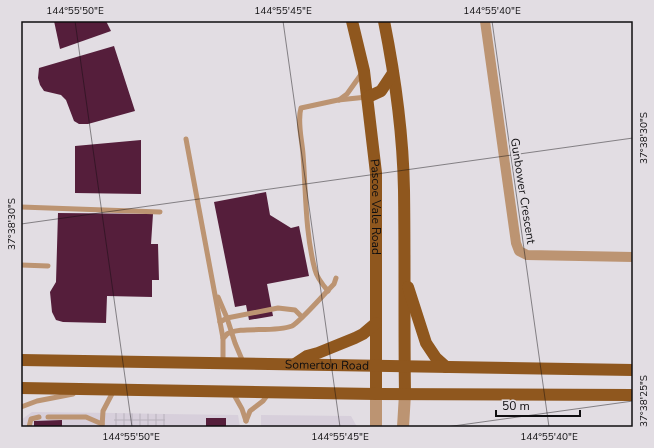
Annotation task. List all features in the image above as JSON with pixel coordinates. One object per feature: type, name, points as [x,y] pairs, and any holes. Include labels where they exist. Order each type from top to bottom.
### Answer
[{"type":"main road","name":"Pascoe Vale Road","points":[[352,21],[364,71],[376,173],[376,394]]},
{"type":"main road","points":[[384,21],[393,73],[401,142],[404,189],[404,394]]},
{"type":"main road","points":[[368,97],[381,91],[393,73]]},
{"type":"main road","points":[[404,272],[426,343],[436,358],[446,367]]},
{"type":"main road","points":[[295,364],[307,356],[355,338],[376,323]]},
{"type":"main road","name":"Somerton Road","points":[[21,360],[633,370]]},
{"type":"main road","points":[[21,388],[376,394],[633,395]]},
{"type":"street","name":"Gunbower Crescent","points":[[485,21],[516,242],[519,251],[527,255],[633,257]]},
{"type":"street","points":[[376,394],[376,427]]},
{"type":"street","points":[[403,427],[404,394]]},
{"type":"lane","points":[[338,100],[347,94],[364,71]]},
{"type":"lane","points":[[328,291],[321,283],[315,272],[308,236],[299,116],[301,108],[338,100],[368,97]]},
{"type":"lane","points":[[186,139],[224,338],[223,363]]},
{"type":"lane","points":[[21,207],[160,212]]},
{"type":"lane","points":[[21,265],[48,266]]},
{"type":"lane","points":[[224,338],[226,334],[231,332],[244,330],[275,330],[294,325],[328,291],[334,284],[336,278]]},
{"type":"lane","points":[[214,289],[227,318],[243,363]]},
{"type":"lane","points":[[220,322],[227,318],[278,308],[295,310],[302,317]]},
{"type":"lane","points":[[21,407],[37,401],[98,389]]},
{"type":"lane","points":[[48,417],[86,417],[102,426],[103,410],[114,389]]},
{"type":"lane","points":[[232,391],[242,409],[246,421],[250,411],[263,401],[270,392]]},
{"type":"lane","points":[[28,427],[31,419],[40,417]]},
{"type":"shaded area","points":[[32,412],[114,413],[114,427],[21,427],[21,420]]},
{"type":"shaded area","points":[[114,413],[165,414],[165,427],[114,427]]},
{"type":"shaded area","points":[[165,414],[238,415],[240,427],[165,427]]},
{"type":"shaded area","points":[[261,415],[351,416],[357,427],[261,427]]},
{"type":"building","points":[[54,21],[106,21],[111,31],[60,49]]},
{"type":"building","points":[[114,46],[135,111],[88,124],[79,124],[74,121],[66,100],[61,95],[44,91],[38,78],[39,68]]},
{"type":"building","points":[[141,140],[141,194],[75,193],[75,146]]},
{"type":"building","points":[[266,192],[270,215],[291,228],[299,226],[309,276],[267,284],[273,316],[249,320],[246,305],[235,307],[214,202]]},
{"type":"building","points":[[58,213],[153,214],[151,244],[158,244],[159,280],[152,280],[152,297],[107,296],[106,323],[63,322],[56,320],[52,312],[50,292],[56,282]]},
{"type":"building","points":[[206,418],[226,418],[226,427],[206,427]]},
{"type":"building","points":[[62,420],[62,427],[34,427],[34,421]]}]
